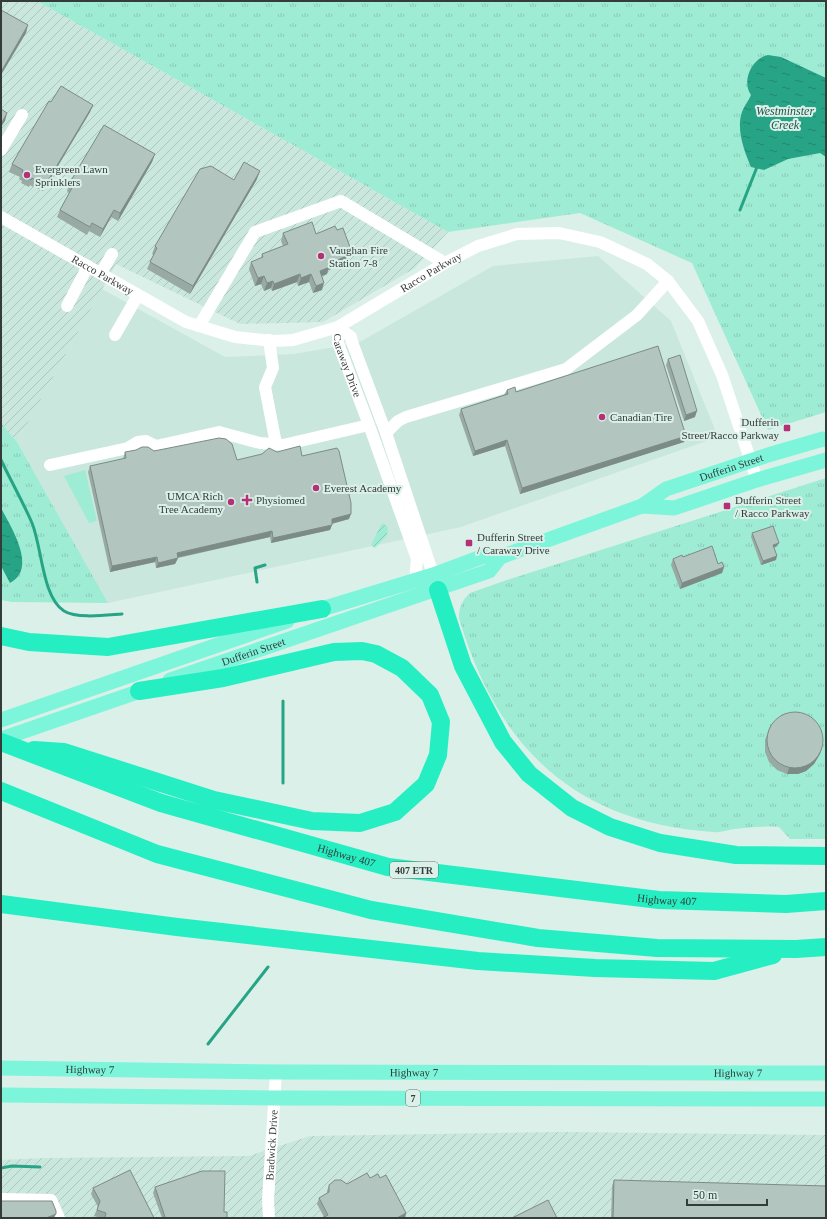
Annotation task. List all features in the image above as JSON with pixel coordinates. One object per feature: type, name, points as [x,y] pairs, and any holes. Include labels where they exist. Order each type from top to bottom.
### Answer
[{"type":"highway","points":[[436,582],[463,666],[503,742],[529,774],[572,808],[610,827],[660,843],[736,855],[826,856]]},
{"type":"highway","points":[[1,636],[29,642],[108,646],[322,609]]},
{"type":"highway","points":[[18,749],[64,752],[214,800],[297,818],[312,821],[360,823],[395,812],[426,784],[438,755],[441,722],[430,695],[402,668],[376,654],[362,651],[334,652],[223,678],[139,691]]},
{"type":"highway","name":"Highway 407","points":[[1,742],[161,803],[388,867],[659,900],[786,904],[826,901]]},
{"type":"highway","points":[[1,791],[157,854],[371,910],[538,938],[657,948],[796,949],[826,947]]},
{"type":"highway","points":[[1,904],[478,961],[587,967],[714,971],[796,949]]},
{"type":"main road","name":"Dufferin Street","points":[[1,739],[139,691],[436,582],[489,571],[500,557],[642,506],[666,489],[816,441],[826,440]]},
{"type":"main road","name":"Dufferin Street","points":[[642,506],[674,508],[757,480],[826,460]]},
{"type":"main road","name":"Dufferin Street","points":[[1,720],[322,609],[415,580],[436,582]]},
{"type":"main road","name":"Highway 7","points":[[1,1068],[276,1072],[826,1073]]},
{"type":"main road","name":"7","points":[[1,1095],[275,1098],[826,1099]]},
{"type":"street","points":[[1,150],[22,115]]},
{"type":"street","points":[[199,326],[256,232],[341,201],[445,263]]},
{"type":"street","name":"Racco Parkway","points":[[1,217],[186,322],[235,337],[269,340],[293,340],[338,327],[445,263],[478,246],[517,234],[559,233],[600,242],[647,264],[668,281],[698,321],[722,375],[757,480]]},
{"type":"street","points":[[101,273],[112,254]]},
{"type":"street","points":[[67,306],[88,266]]},
{"type":"street","points":[[386,433],[398,421],[406,418],[566,369],[637,315],[668,281]]},
{"type":"street","points":[[115,335],[138,295]]},
{"type":"street","name":"Caraway Drive","points":[[338,327],[338,343],[369,424],[417,559],[415,580]]},
{"type":"street","name":"Caraway Drive","points":[[338,327],[351,338],[419,527],[436,582]]},
{"type":"street","points":[[269,340],[273,368],[266,387],[276,444]]},
{"type":"street","points":[[50,465],[128,448],[135,443],[146,441],[156,446],[219,432],[260,443],[283,445],[369,424]]},
{"type":"street","name":"Bradwick Drive","points":[[269,1218],[268,1200],[276,1072]]},
{"type":"street","points":[[1,1199],[51,1200],[59,1218]]},
{"type":"shaded area","points":[[1,1],[37,1],[448,232],[415,268],[323,322],[240,324],[116,264],[17,442],[1,423]]},
{"type":"shaded area","points":[[598,256],[671,321],[718,437],[461,527],[108,603],[17,442],[102,289],[225,357],[294,354],[358,343],[493,266]]},
{"type":"shaded area","points":[[562,1132],[826,1135],[826,1218],[1,1218],[1,1160],[46,1158],[249,1156],[310,1136]]},
{"type":"green space","points":[[37,1],[826,1],[826,412],[768,430],[692,263],[580,213],[448,232]]},
{"type":"green space","points":[[1,423],[17,442],[108,603],[12,602],[1,600]]},
{"type":"green space","points":[[85,470],[97,521],[89,523],[64,476]]},
{"type":"green space","points":[[826,478],[826,839],[790,839],[779,827],[751,827],[713,832],[664,826],[621,813],[582,795],[549,770],[520,740],[495,705],[475,664],[459,618],[462,604],[470,593]]},
{"type":"green space","points":[[382,523],[388,527],[387,535],[375,548],[371,545]]},
{"type":"water","name":"Westminster Creek","points":[[768,55],[781,57],[826,78],[826,157],[820,153],[788,159],[764,170],[751,167],[740,133],[740,119],[751,95],[747,83],[750,71],[757,61]]},
{"type":"water","points":[[1,508],[16,536],[22,558],[22,568],[18,577],[10,583],[1,566]]},
{"type":"building","points":[[1,10],[28,25],[1,72]]},
{"type":"building","points":[[61,86],[93,105],[46,184],[36,178],[35,180],[32,178],[31,180],[24,175],[25,173],[22,172],[23,170],[12,164],[49,101],[51,102]]},
{"type":"building","points":[[1,109],[7,113],[1,124]]},
{"type":"building","points":[[104,125],[155,154],[120,213],[114,210],[103,229],[92,223],[90,227],[60,210],[73,186],[69,184]]},
{"type":"building","points":[[244,162],[260,171],[193,286],[150,262],[157,248],[155,246],[200,169],[211,166],[234,180]]},
{"type":"building","points":[[312,222],[316,234],[335,226],[337,230],[343,228],[351,250],[345,252],[347,256],[328,264],[330,267],[320,271],[324,283],[316,286],[311,274],[301,278],[300,274],[274,284],[273,281],[267,283],[264,276],[258,278],[251,262],[263,257],[262,254],[288,244],[283,233]]},
{"type":"building","points":[[658,346],[686,436],[522,488],[507,440],[475,451],[461,409],[508,394],[507,390],[515,387],[516,392]]},
{"type":"building","points":[[680,355],[697,411],[686,415],[668,359]]},
{"type":"building","points":[[219,438],[226,439],[232,444],[237,460],[262,454],[269,448],[277,452],[300,446],[302,456],[337,448],[351,503],[351,514],[332,519],[332,525],[273,538],[272,531],[177,553],[178,558],[158,563],[157,557],[112,566],[90,466],[126,458],[125,452],[142,447],[148,447],[154,451]]},
{"type":"building","points":[[773,526],[779,543],[773,545],[777,556],[763,561],[752,533]]},
{"type":"building","points":[[712,546],[718,564],[722,562],[724,567],[682,583],[673,559],[682,555],[683,557]]},
{"type":"building","points":[[795,712],[806,714],[815,720],[821,729],[823,740],[821,751],[815,760],[806,766],[795,768],[784,766],[775,760],[769,751],[767,740],[769,729],[775,720],[784,714]]},
{"type":"building","points":[[130,1170],[154,1218],[105,1218],[106,1213],[97,1210],[100,1201],[93,1188]]},
{"type":"building","points":[[202,1171],[225,1171],[224,1212],[227,1212],[227,1218],[164,1218],[165,1217],[155,1187]]},
{"type":"building","points":[[367,1173],[370,1178],[378,1174],[380,1178],[386,1175],[406,1213],[397,1218],[322,1218],[328,1215],[319,1198],[329,1192],[329,1185],[335,1180],[341,1180],[347,1184]]},
{"type":"building","points":[[614,1180],[826,1186],[826,1218],[613,1218]]},
{"type":"building","points":[[548,1200],[557,1218],[512,1218]]},
{"type":"building","points":[[1,1201],[52,1201],[56,1214],[46,1218],[1,1218]]},
{"type":"waterway","name":"Westminster Creek","points":[[740,210],[757,167]]},
{"type":"waterway","points":[[1,460],[32,523],[47,583],[51,595],[57,604],[64,611],[76,615],[92,616],[122,614]]},
{"type":"waterway","name":"Westminster Creek","points":[[257,582],[255,568],[265,565]]},
{"type":"waterway","name":"Westminster Creek","points":[[283,701],[283,783]]},
{"type":"waterway","name":"Westminster Creek","points":[[208,1044],[268,967]]},
{"type":"waterway","name":"Westminster Creek","points":[[1,1168],[12,1166],[40,1167]]},
{"type":"place","name":"Evergreen Lawn Sprinklers","points":[[27,175]]},
{"type":"place","name":"Vaughan Fire Station 7-8","points":[[321,256]]},
{"type":"place","name":"Canadian Tire","points":[[602,417]]},
{"type":"place","name":"Dufferin Street/Racco Parkway","points":[[787,428]]},
{"type":"place","name":"Everest Academy","points":[[316,488]]},
{"type":"place","name":"Physiomed","points":[[247,500]]},
{"type":"place","name":"UMCA Rich Tree Academy","points":[[231,502]]},
{"type":"place","name":"Dufferin Street / Racco Parkway","points":[[727,506]]},
{"type":"place","name":"Dufferin Street / Caraway Drive","points":[[469,543]]}]
